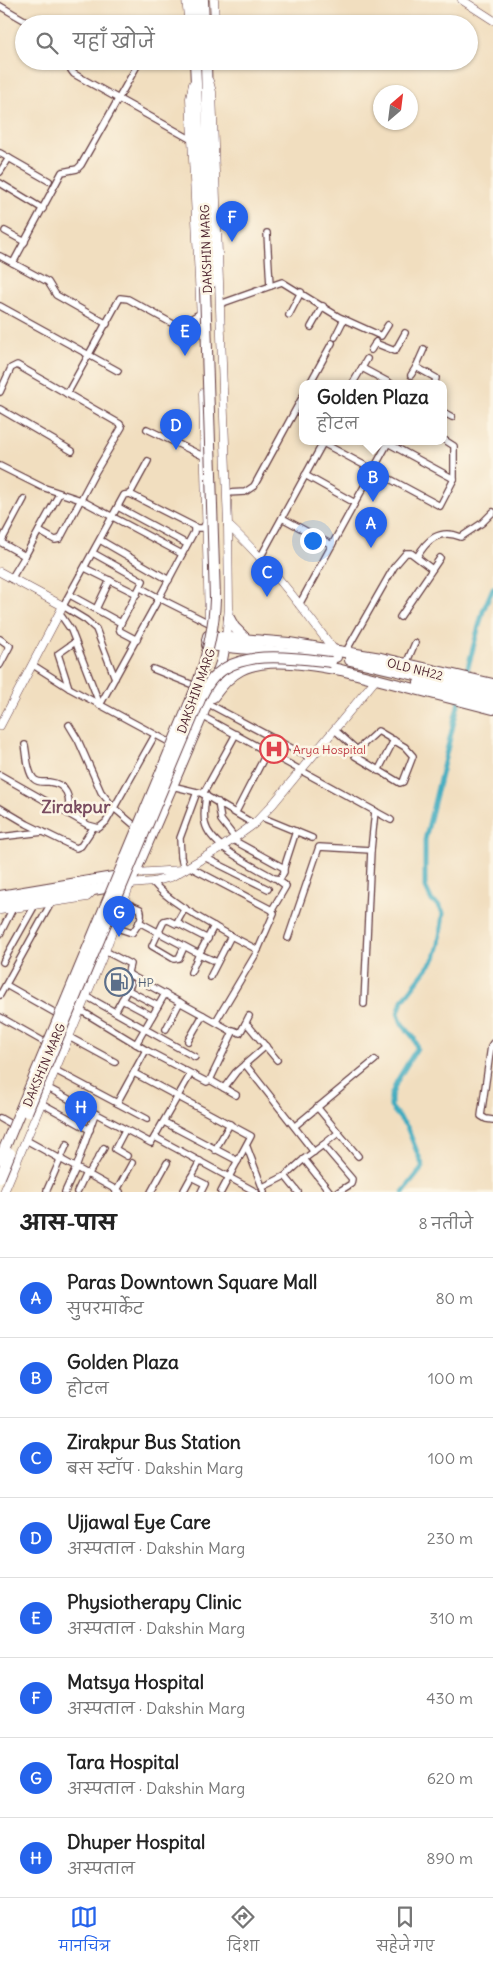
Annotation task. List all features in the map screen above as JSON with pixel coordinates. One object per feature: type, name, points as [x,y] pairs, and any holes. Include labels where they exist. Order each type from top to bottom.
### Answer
[{"type":"highway","points":[[194,0],[194,15]]},
{"type":"highway","points":[[203,0],[204,15]]},
{"type":"highway","name":"DAKSHIN MARG","points":[[130,884],[202,716],[220,623],[208,287],[196,70]]},
{"type":"highway","name":"DAKSHIN MARG","points":[[0,1159],[196,688],[209,650],[214,624],[206,70]]},
{"type":"highway","points":[[229,618],[234,627],[247,640]]},
{"type":"highway","points":[[0,905],[94,890],[108,881],[134,825],[193,685],[207,640],[340,658],[448,686],[492,702]]},
{"type":"highway","points":[[226,642],[247,640],[289,643],[406,664],[448,686],[492,702]]},
{"type":"highway","name":"DAKSHIN MARG","points":[[204,700],[226,642]]},
{"type":"highway","name":"OLD NH22","points":[[204,700],[212,678],[225,668],[253,659],[273,656],[331,662],[448,686]]},
{"type":"highway","points":[[0,1177],[204,700],[240,670],[269,662],[316,666],[377,678],[448,686],[493,684]]},
{"type":"highway","points":[[0,896],[108,881],[135,873]]},
{"type":"highway","points":[[108,881],[130,884]]},
{"type":"street","points":[[186,0],[188,15]]},
{"type":"street","points":[[214,0],[215,15]]},
{"type":"street","points":[[462,0],[493,20]]},
{"type":"street","points":[[0,6],[16,15]]},
{"type":"street","points":[[71,70],[74,74],[192,140]]},
{"type":"street","points":[[13,263],[62,172],[77,169],[81,165],[135,70]]},
{"type":"street","name":"DAKSHIN MARG","points":[[195,70],[190,98],[203,368],[210,623],[207,640]]},
{"type":"street","name":"DAKSHIN MARG","points":[[207,70],[212,92],[223,366],[228,525],[229,618],[226,642]]},
{"type":"street","points":[[0,153],[49,181]]},
{"type":"street","points":[[0,172],[8,158]]},
{"type":"street","points":[[0,183],[43,209]]},
{"type":"street","points":[[5,231],[25,242]]},
{"type":"street","points":[[267,233],[270,286]]},
{"type":"street","points":[[0,256],[48,282],[51,284],[56,295],[107,324]]},
{"type":"street","points":[[220,304],[282,282],[344,319],[381,336]]},
{"type":"street","points":[[289,315],[301,292]]},
{"type":"street","points":[[67,394],[120,298],[128,299],[175,326],[201,313]]},
{"type":"street","points":[[0,306],[118,371]]},
{"type":"street","points":[[311,327],[323,306]]},
{"type":"street","points":[[335,337],[344,319]]},
{"type":"street","points":[[371,350],[388,325]]},
{"type":"street","points":[[375,343],[395,351],[404,333]]},
{"type":"street","points":[[312,380],[332,343]]},
{"type":"street","points":[[411,376],[424,349]]},
{"type":"street","points":[[355,380],[367,359]]},
{"type":"street","points":[[0,392],[12,368],[17,366],[120,424],[122,428],[96,471],[59,540],[38,531]]},
{"type":"street","points":[[203,368],[223,366]]},
{"type":"street","points":[[416,367],[436,378],[436,380]]},
{"type":"street","points":[[362,368],[384,380]]},
{"type":"street","points":[[227,493],[244,492],[254,486],[299,403]]},
{"type":"street","points":[[0,409],[72,451]]},
{"type":"street","points":[[447,414],[452,417]]},
{"type":"street","points":[[147,429],[205,457]]},
{"type":"street","points":[[328,445],[440,506],[454,479],[454,446],[447,441]]},
{"type":"street","points":[[260,558],[321,445]]},
{"type":"street","points":[[300,605],[385,445]]},
{"type":"street","points":[[394,445],[454,479]]},
{"type":"street","points":[[130,494],[148,462]]},
{"type":"street","points":[[0,466],[59,494],[81,500],[182,554]]},
{"type":"street","points":[[305,475],[355,503]]},
{"type":"street","points":[[0,726],[125,493],[194,527],[203,528],[207,521]]},
{"type":"street","points":[[11,579],[59,494]]},
{"type":"street","points":[[24,500],[0,542],[25,556]]},
{"type":"street","points":[[118,506],[187,544]]},
{"type":"street","points":[[417,557],[427,541],[450,533],[461,537],[482,523],[493,512]]},
{"type":"street","points":[[282,518],[332,546]]},
{"type":"street","points":[[228,525],[260,558],[300,605],[334,650]]},
{"type":"street","points":[[100,705],[160,598],[194,532],[194,527]]},
{"type":"street","points":[[100,540],[169,580]]},
{"type":"street","points":[[345,653],[394,567],[406,553],[411,552],[432,569]]},
{"type":"street","points":[[93,553],[141,580],[143,583],[119,628],[120,631],[137,640]]},
{"type":"street","points":[[400,617],[440,558]]},
{"type":"street","points":[[85,568],[137,594]]},
{"type":"street","points":[[0,572],[61,610],[86,620],[96,629],[115,678]]},
{"type":"street","points":[[96,609],[110,580]]},
{"type":"street","points":[[141,588],[210,623]]},
{"type":"street","points":[[70,595],[121,623]]},
{"type":"street","points":[[61,610],[100,705]]},
{"type":"street","points":[[0,639],[10,646],[0,665]]},
{"type":"street","points":[[69,688],[58,654],[75,642]]},
{"type":"street","points":[[406,664],[415,643]]},
{"type":"street","points":[[33,666],[69,688],[169,742]]},
{"type":"street","points":[[153,669],[193,685]]},
{"type":"street","points":[[130,884],[153,882],[171,877],[222,848],[254,824],[377,678]]},
{"type":"street","points":[[204,700],[310,758]]},
{"type":"street","points":[[202,716],[391,820]]},
{"type":"street","points":[[69,725],[78,740],[98,788],[114,808],[134,825]]},
{"type":"street","points":[[335,730],[357,750]]},
{"type":"street","points":[[378,731],[394,740],[413,754],[402,784],[354,756],[357,750],[378,731]]},
{"type":"street","points":[[187,869],[180,852],[180,838],[236,734]]},
{"type":"street","points":[[0,775],[93,828],[103,826],[155,735]]},
{"type":"street","points":[[378,771],[394,740]]},
{"type":"street","points":[[25,745],[32,776],[37,781],[55,783],[66,790],[70,798],[68,813]]},
{"type":"street","points":[[236,812],[267,752]]},
{"type":"street","points":[[172,786],[202,794],[254,824]]},
{"type":"street","points":[[202,794],[206,827],[222,848],[286,886],[272,910]]},
{"type":"street","points":[[218,802],[221,820],[234,839],[284,868]]},
{"type":"street","points":[[0,808],[76,848],[81,846],[93,828]]},
{"type":"street","points":[[364,1004],[371,850],[375,811]]},
{"type":"street","points":[[261,817],[312,838]]},
{"type":"street","points":[[278,880],[284,872],[296,831]]},
{"type":"street","points":[[0,837],[43,832]]},
{"type":"street","points":[[288,938],[318,846],[371,850]]},
{"type":"street","points":[[206,858],[268,890]]},
{"type":"street","points":[[135,873],[187,869],[272,910],[274,915],[258,950],[216,1021]]},
{"type":"street","points":[[0,892],[96,876],[108,881],[59,1015],[0,1154]]},
{"type":"street","points":[[153,882],[162,893],[185,908],[258,950]]},
{"type":"street","name":"DAKSHIN MARG","points":[[4,1192],[105,951],[130,884]]},
{"type":"street","points":[[0,910],[87,896],[94,890]]},
{"type":"street","points":[[114,927],[132,934],[139,922],[142,913],[140,909],[124,902]]},
{"type":"street","points":[[0,995],[50,903]]},
{"type":"street","points":[[3,962],[35,905]]},
{"type":"street","points":[[0,934],[13,908]]},
{"type":"street","points":[[177,923],[185,908]]},
{"type":"street","points":[[184,947],[178,958],[174,959],[152,946],[166,920],[177,923],[208,939]]},
{"type":"street","points":[[139,922],[184,947],[217,962]]},
{"type":"street","points":[[191,972],[214,926]]},
{"type":"street","points":[[210,977],[231,936]]},
{"type":"street","points":[[105,951],[130,964],[128,972],[130,975],[233,1030],[240,1033],[249,1016]]},
{"type":"street","points":[[6,985],[59,1015]]},
{"type":"street","points":[[115,1012],[130,987],[158,1006]]},
{"type":"street","points":[[136,1044],[165,994]]},
{"type":"street","points":[[86,996],[196,1057]]},
{"type":"street","points":[[122,1000],[152,1016]]},
{"type":"street","points":[[166,1029],[180,1002]]},
{"type":"street","points":[[80,1010],[190,1075],[205,1082],[210,1080],[236,1095]]},
{"type":"street","points":[[188,1042],[203,1015]]},
{"type":"street","points":[[0,1017],[46,1043]]},
{"type":"street","points":[[245,1024],[250,1027],[277,1060]]},
{"type":"street","points":[[210,1080],[233,1030]]},
{"type":"street","points":[[69,1037],[115,1062]]},
{"type":"street","points":[[493,1043],[491,1046],[490,1080],[481,1116],[493,1120]]},
{"type":"street","points":[[224,1088],[234,1074],[266,1046]]},
{"type":"street","points":[[117,1103],[146,1050]]},
{"type":"street","points":[[295,1126],[375,1060]]},
{"type":"street","points":[[245,1064],[314,1152]]},
{"type":"street","points":[[55,1070],[147,1119]]},
{"type":"street","points":[[134,1073],[252,1136],[221,1192]]},
{"type":"street","points":[[48,1088],[149,1143],[153,1142],[190,1075]]},
{"type":"street","points":[[41,1103],[90,1130]]},
{"type":"street","points":[[317,1107],[358,1156]]},
{"type":"street","points":[[65,1192],[76,1168],[95,1114]]},
{"type":"street","points":[[0,1118],[12,1125]]},
{"type":"street","points":[[164,1122],[238,1162]]},
{"type":"street","points":[[215,1150],[230,1124]]},
{"type":"street","points":[[125,1130],[115,1149],[127,1156]]},
{"type":"street","points":[[247,1147],[264,1190],[285,1176],[338,1132]]},
{"type":"street","points":[[155,1138],[256,1192]]},
{"type":"street","points":[[26,1140],[117,1191],[132,1163]]},
{"type":"street","points":[[47,1190],[67,1144]]},
{"type":"street","points":[[322,1145],[352,1179],[351,1184],[338,1192]]},
{"type":"street","points":[[77,1192],[104,1148]]},
{"type":"street","points":[[304,1159],[330,1192]]},
{"type":"street","points":[[183,1192],[200,1161]]},
{"type":"street","points":[[151,1192],[167,1163]]},
{"type":"street","points":[[285,1176],[298,1192]]},
{"type":"street","points":[[191,1177],[205,1184],[201,1192]]},
{"type":"waterway","points":[[465,678],[483,611],[493,588]]},
{"type":"waterway","points":[[403,1192],[423,1167],[407,1127],[391,1107],[391,1096],[397,1081],[417,1048],[414,1038],[402,1024],[398,1013],[402,1001],[435,958],[439,944],[443,913],[439,906],[432,901],[425,886],[425,840],[459,701]]},
{"type":"place","name":"Matsya Hospital","points":[[232,242]]},
{"type":"place","name":"Physiotherapy Clinic","points":[[185,356]]},
{"type":"place","name":"Ujjawal Eye Care","points":[[176,450]]},
{"type":"place","name":"Golden Plaza","points":[[373,502]]},
{"type":"place","name":"Paras Downtown Square Mall","points":[[371,548]]},
{"type":"place","name":"Zirakpur Bus Station","points":[[267,597]]},
{"type":"place","name":"Arya Hospital","points":[[274,749]]},
{"type":"place","name":"Tara Hospital","points":[[119,937]]},
{"type":"place","name":"HP","points":[[119,982]]},
{"type":"place","name":"Dhuper Hospital","points":[[81,1132]]},
{"type":"district","name":"Zirakpur","points":[[76,806]]}]
